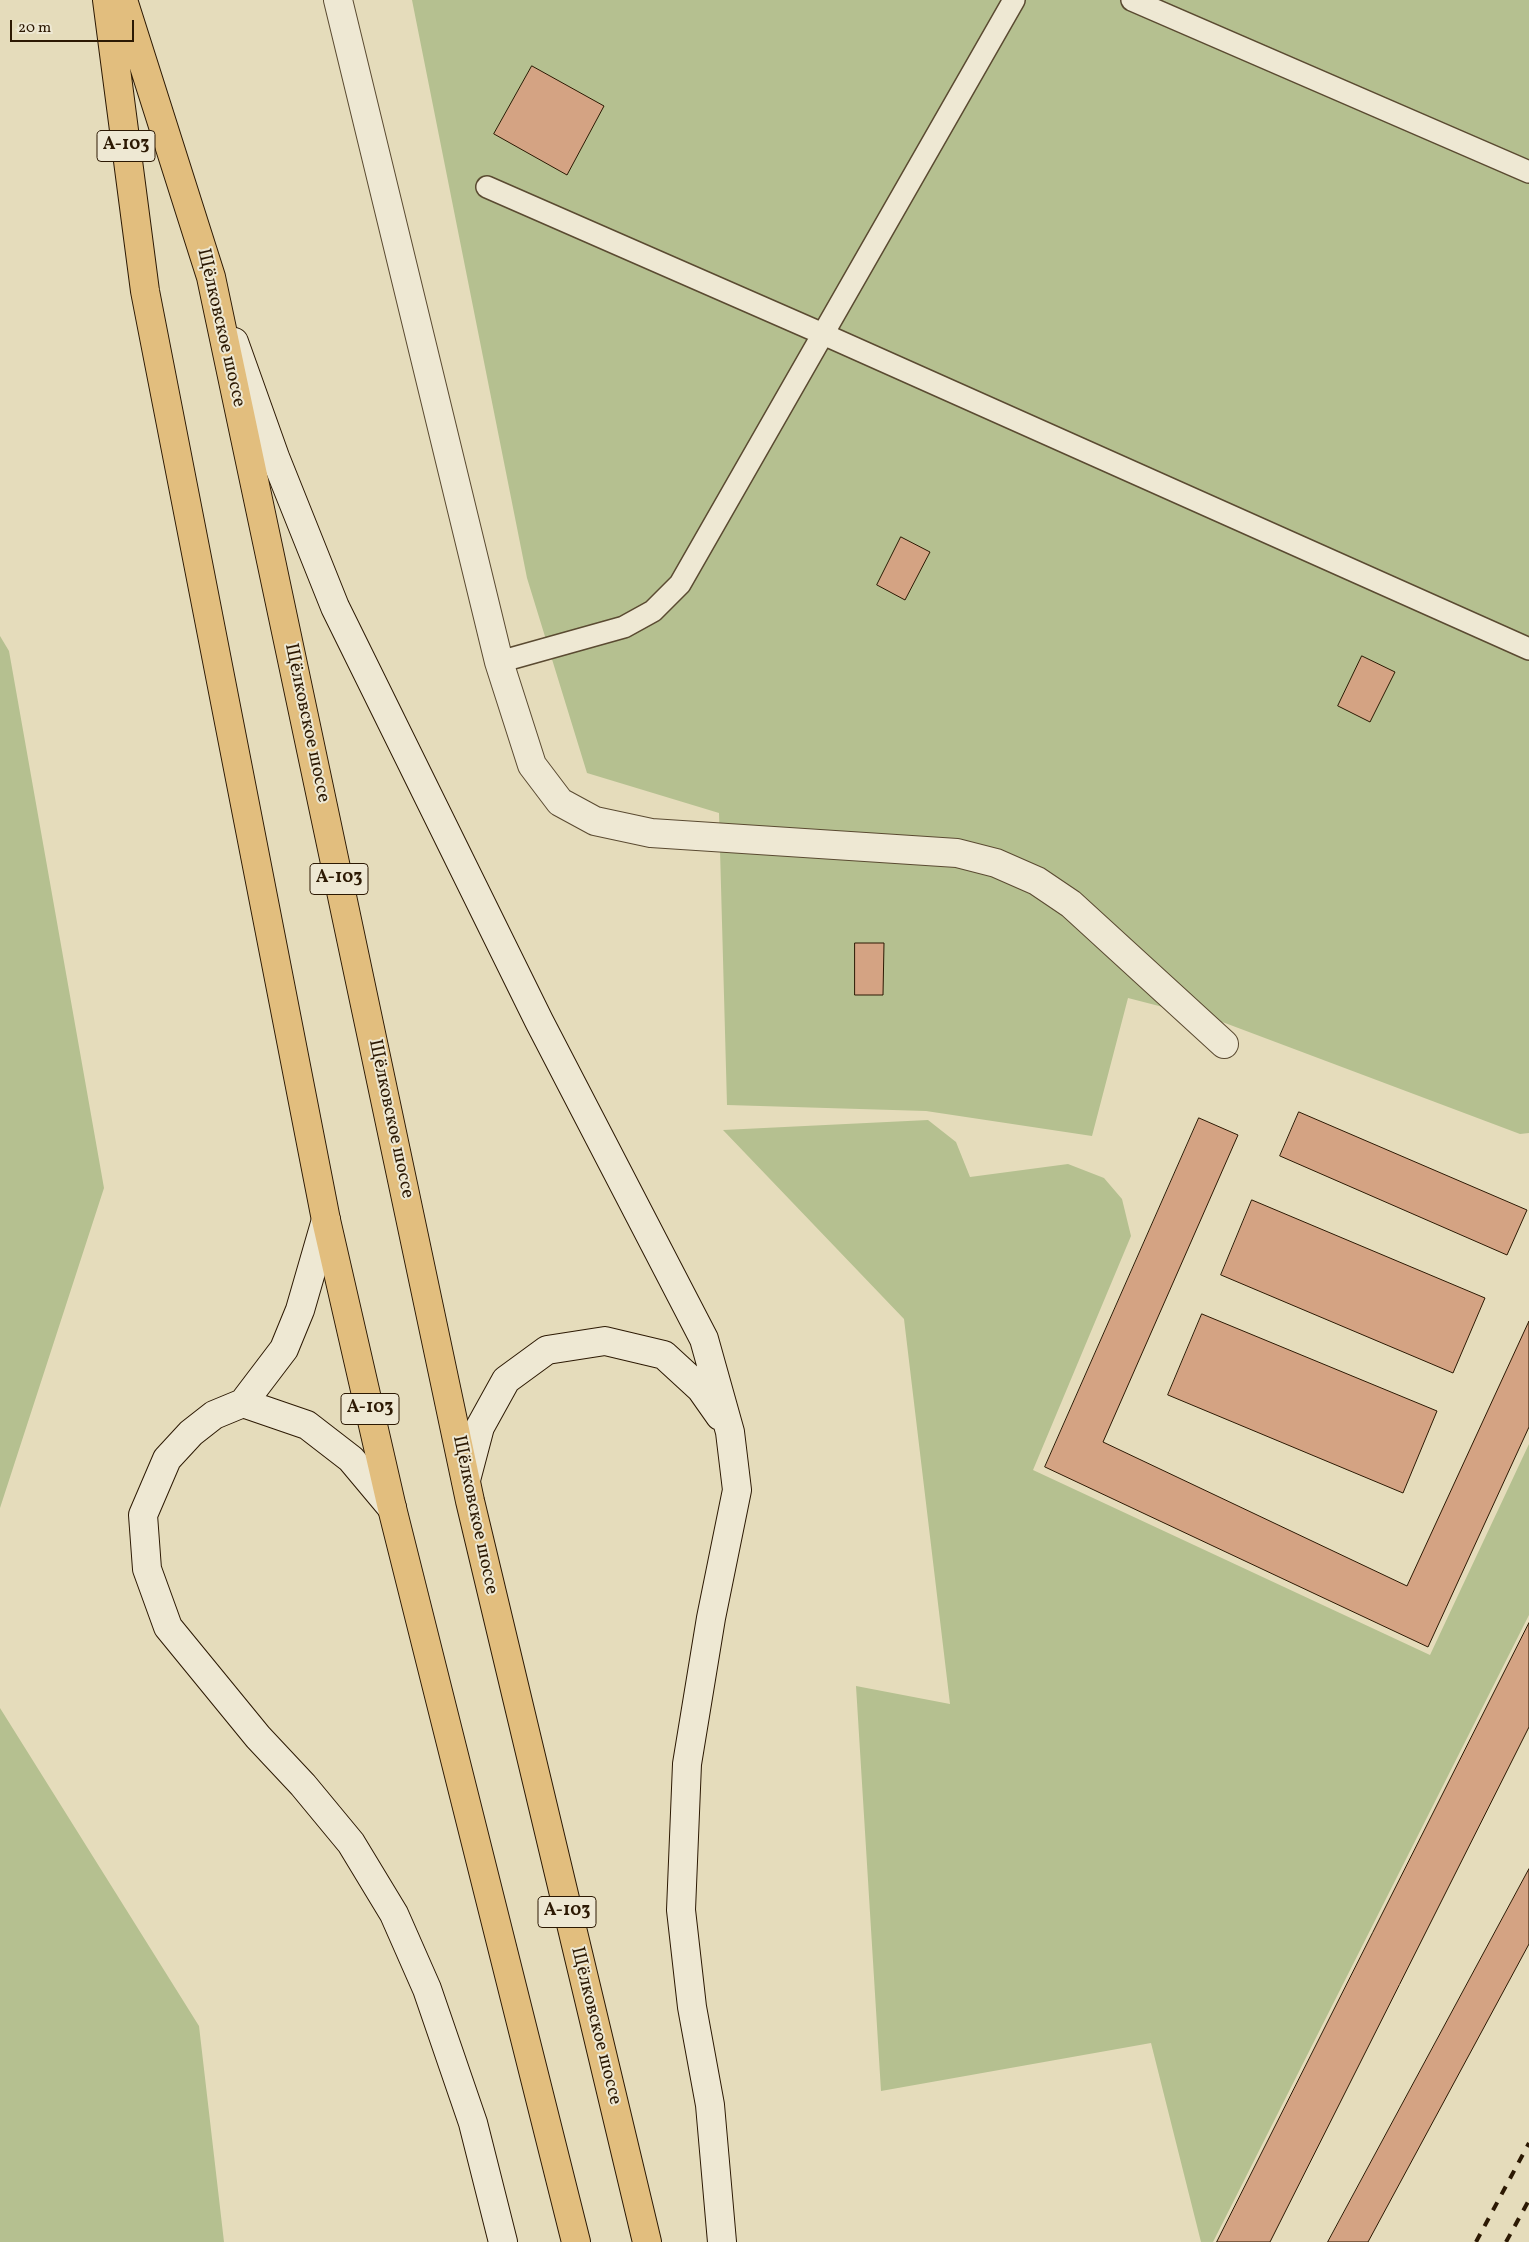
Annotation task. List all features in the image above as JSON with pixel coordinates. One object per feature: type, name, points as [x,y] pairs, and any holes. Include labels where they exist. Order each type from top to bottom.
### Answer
[{"type":"main road","name":"А-103","points":[[107,0],[145,291],[326,1220],[392,1508],[416,1597],[576,2242]]},
{"type":"main road","name":"Щёлковское шоссе","points":[[123,0],[211,277],[488,1582],[647,2242]]},
{"type":"street","points":[[338,0],[498,662],[532,765],[560,802],[595,820],[651,833],[957,853],[996,863],[1037,881],[1071,904],[1224,1044]]},
{"type":"street","points":[[211,277],[275,457],[335,607],[417,776],[540,1021],[704,1339],[730,1432],[737,1490],[711,1618],[687,1764],[681,1910],[692,2007],[710,2105],[722,2242]]},
{"type":"street","points":[[326,1220],[300,1310],[284,1349],[243,1403],[214,1415],[191,1433],[167,1459],[143,1515],[147,1569],[168,1627],[258,1737],[303,1785],[351,1843],[394,1914],[427,1989],[473,2123],[503,2242]]},
{"type":"street","points":[[466,1480],[480,1427],[506,1380],[548,1350],[605,1342],[664,1355],[701,1389],[730,1432]]},
{"type":"street","points":[[243,1403],[307,1425],[351,1459],[392,1508]]},
{"type":"lane","points":[[498,662],[624,627],[652,611],[680,584],[1014,0]]},
{"type":"lane","points":[[1132,0],[1529,172]]},
{"type":"lane","points":[[488,187],[823,334],[1529,649]]},
{"type":"green space","points":[[412,0],[1529,0],[1529,1133],[1520,1134],[1225,1023],[1128,998],[1092,1136],[926,1111],[727,1105],[719,813],[587,773],[527,578]]},
{"type":"green space","points":[[0,636],[9,651],[104,1188],[0,1508]]},
{"type":"green space","points":[[928,1120],[956,1142],[970,1177],[1068,1164],[1104,1178],[1122,1199],[1131,1236],[1033,1470],[1430,1655],[1529,1444],[1529,1615],[1213,2242],[1201,2242],[1151,2043],[881,2091],[856,1686],[950,1704],[904,1319],[723,1130]]},
{"type":"green space","points":[[0,1708],[199,2026],[224,2242],[0,2242]]},
{"type":"building","points":[[532,66],[604,106],[567,175],[494,134]]},
{"type":"building","points":[[901,537],[930,552],[905,600],[877,585]]},
{"type":"building","points":[[1362,656],[1395,672],[1370,722],[1338,706]]},
{"type":"building","points":[[855,943],[884,943],[883,995],[855,995]]},
{"type":"building","points":[[1299,1112],[1527,1210],[1507,1255],[1280,1156]]},
{"type":"building","points":[[1199,1118],[1238,1135],[1103,1442],[1407,1586],[1529,1321],[1529,1427],[1428,1647],[1045,1467]]},
{"type":"building","points":[[1252,1200],[1485,1298],[1453,1373],[1221,1275]]},
{"type":"building","points":[[1202,1314],[1437,1411],[1403,1493],[1168,1395]]},
{"type":"building","points":[[1529,1623],[1529,1727],[1270,2242],[1217,2242]]},
{"type":"building","points":[[1529,1869],[1529,1944],[1368,2242],[1328,2242]]},
{"type":"railway","points":[[1476,2242],[1529,2143]]},
{"type":"railway","points":[[1506,2242],[1529,2200]]}]
